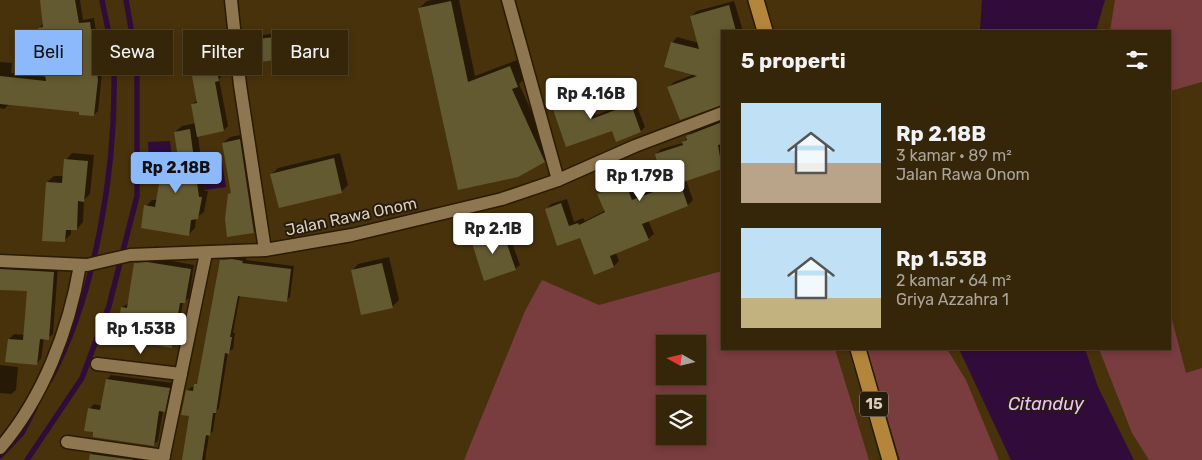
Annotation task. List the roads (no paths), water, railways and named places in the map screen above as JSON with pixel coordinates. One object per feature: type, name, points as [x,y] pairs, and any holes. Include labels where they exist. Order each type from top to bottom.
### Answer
[{"type":"highway","points":[[756,0],[765,30]]},
{"type":"highway","name":"15","points":[[858,350],[890,460]]},
{"type":"street","points":[[231,0],[240,85],[265,250]]},
{"type":"street","points":[[508,0],[558,180]]},
{"type":"street","name":"Jalan Rawa Onom","points":[[0,261],[89,265],[130,255],[265,250],[352,235],[502,199],[558,180],[635,146],[721,113]]},
{"type":"street","points":[[67,442],[164,458],[206,253]]},
{"type":"street","points":[[0,448],[34,396],[57,352],[74,299],[89,265]]},
{"type":"street","points":[[97,364],[181,374]]},
{"type":"water","points":[[982,0],[1105,0],[1096,30],[980,30]]},
{"type":"water","points":[[170,141],[172,158],[149,160],[148,142]]},
{"type":"water","points":[[222,162],[226,187],[205,190],[202,165]]},
{"type":"water","name":"Citanduy","points":[[959,350],[1085,350],[1098,387],[1134,460],[1011,460]]},
{"type":"waterway","points":[[50,380],[66,346],[80,309],[91,270],[107,189],[114,109],[114,62],[102,0]]},
{"type":"waterway","points":[[27,460],[82,378],[109,306],[137,196],[137,62],[126,0]]},
{"type":"waterway","points":[[0,456],[22,433],[35,408]]}]
